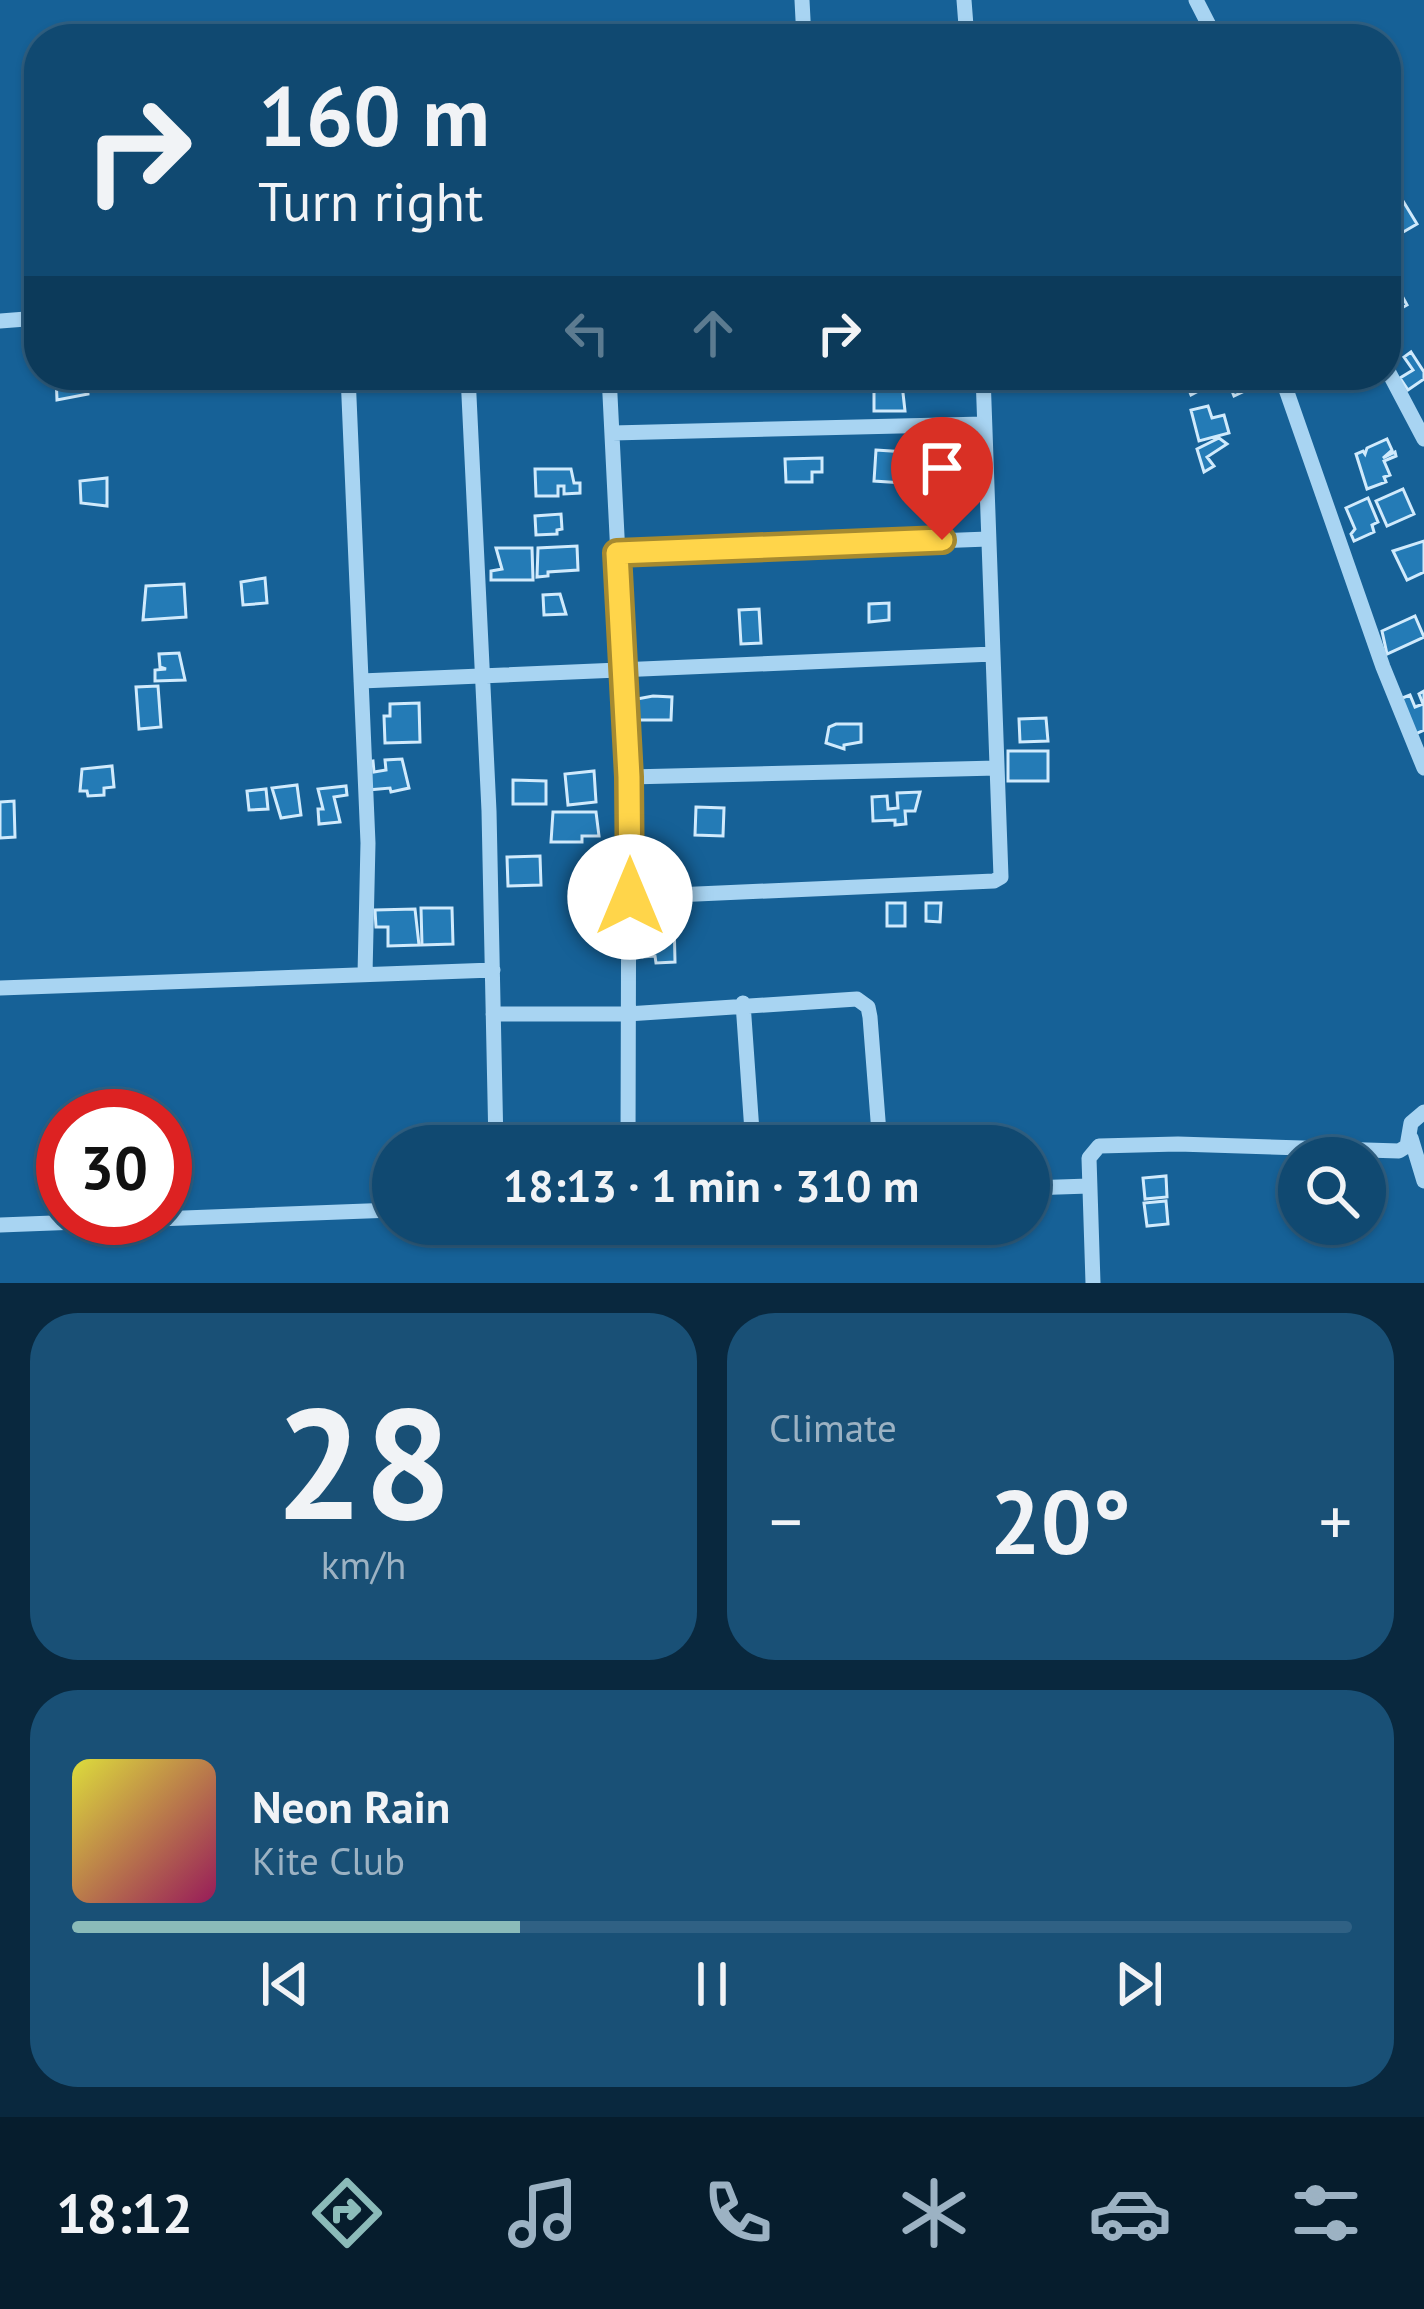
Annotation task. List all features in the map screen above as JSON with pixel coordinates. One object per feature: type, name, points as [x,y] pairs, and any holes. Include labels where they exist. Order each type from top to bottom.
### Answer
[{"type":"street","points":[[350,390],[368,843],[365,974]]},
{"type":"street","points":[[469,390],[483,673],[496,1125]]},
{"type":"street","points":[[610,390],[629,777],[628,1125]]},
{"type":"street","points":[[630,897],[998,880],[1003,869],[983,390]]},
{"type":"street","points":[[1286,390],[1383,667],[1424,768]]},
{"type":"street","points":[[1398,390],[1424,439]]},
{"type":"street","points":[[612,434],[984,424]]},
{"type":"street","points":[[617,553],[988,538]]},
{"type":"street","points":[[361,681],[993,654]]},
{"type":"street","points":[[629,777],[998,768]]},
{"type":"street","points":[[0,988],[493,970]]},
{"type":"street","points":[[494,1014],[627,1013],[857,999],[868,1007],[878,1125]]},
{"type":"street","points":[[743,1004],[752,1125]]},
{"type":"street","points":[[1093,1283],[1089,1158],[1099,1146],[1399,1150],[1406,1147],[1411,1123],[1424,1112]]},
{"type":"street","points":[[1409,1132],[1424,1181]]},
{"type":"street","points":[[1050,1187],[1089,1186]]},
{"type":"street","points":[[0,1225],[372,1211]]},
{"type":"building","points":[[1401,202],[1417,224],[1401,233]]},
{"type":"building","points":[[1411,352],[1424,372],[1424,379],[1408,390],[1401,377],[1413,370],[1404,357]]},
{"type":"building","points":[[57,390],[88,390],[88,394],[57,400]]},
{"type":"building","points":[[874,390],[903,390],[905,411],[874,411]]},
{"type":"building","points":[[1208,406],[1212,418],[1224,415],[1229,433],[1199,441],[1191,410]]},
{"type":"building","points":[[1219,438],[1227,444],[1207,457],[1214,466],[1204,472],[1197,449]]},
{"type":"building","points":[[1387,439],[1392,450],[1383,458],[1395,452],[1396,456],[1384,461],[1390,475],[1384,477],[1386,482],[1367,489],[1356,454],[1365,454],[1367,448]]},
{"type":"building","points":[[876,450],[905,452],[903,483],[874,481]]},
{"type":"building","points":[[822,458],[822,472],[812,472],[812,482],[786,482],[785,459]]},
{"type":"building","points":[[535,469],[571,469],[580,493],[564,494],[564,486],[558,486],[558,496],[536,496]]},
{"type":"building","points":[[107,478],[107,506],[81,503],[80,481]]},
{"type":"building","points":[[1403,489],[1414,514],[1387,526],[1376,501]]},
{"type":"building","points":[[1368,498],[1378,522],[1372,525],[1374,532],[1354,541],[1355,529],[1346,508]]},
{"type":"building","points":[[561,514],[562,529],[557,534],[536,535],[535,516]]},
{"type":"building","points":[[1424,541],[1424,572],[1407,580],[1393,551]]},
{"type":"building","points":[[577,546],[578,570],[537,577],[538,548]]},
{"type":"building","points":[[496,548],[532,548],[533,580],[491,580],[491,571],[502,569]]},
{"type":"building","points":[[265,578],[267,603],[243,605],[241,582]]},
{"type":"building","points":[[184,584],[186,617],[143,620],[146,586]]},
{"type":"building","points":[[560,594],[566,614],[544,615],[543,595]]},
{"type":"building","points":[[889,603],[889,620],[869,622],[869,604]]},
{"type":"building","points":[[759,609],[761,643],[741,644],[739,610]]},
{"type":"building","points":[[1415,616],[1424,637],[1387,654],[1382,631]]},
{"type":"building","points":[[179,653],[185,680],[155,681],[155,670],[166,669],[160,667],[159,654]]},
{"type":"building","points":[[158,686],[161,727],[139,729],[136,687]]},
{"type":"building","points":[[1424,691],[1424,730],[1413,735],[1397,700],[1410,695],[1415,707],[1423,704],[1419,694]]},
{"type":"building","points":[[672,697],[671,720],[637,720],[637,699]]},
{"type":"building","points":[[419,703],[420,742],[385,743],[384,716],[390,716],[390,704]]},
{"type":"building","points":[[1046,718],[1048,741],[1020,742],[1019,719]]},
{"type":"building","points":[[861,724],[861,742],[844,745],[844,749],[826,743],[829,727]]},
{"type":"building","points":[[1008,751],[1048,751],[1048,781],[1008,781]]},
{"type":"building","points":[[402,759],[409,788],[367,790],[366,762],[373,761],[374,772],[386,770],[385,760]]},
{"type":"building","points":[[112,766],[114,787],[104,788],[104,795],[88,796],[87,791],[80,791],[82,769]]},
{"type":"building","points":[[594,771],[596,802],[568,805],[565,774]]},
{"type":"building","points":[[513,780],[546,781],[546,804],[513,804]]},
{"type":"building","points":[[297,785],[301,815],[281,818],[272,788]]},
{"type":"building","points":[[346,786],[347,795],[334,797],[340,822],[319,824],[318,809],[323,809],[318,789]]},
{"type":"building","points":[[266,789],[268,809],[249,810],[247,791]]},
{"type":"building","points":[[920,792],[915,811],[905,811],[906,824],[873,821],[872,797],[887,796],[888,809],[898,808],[897,793]]},
{"type":"building","points":[[14,801],[15,837],[0,838],[0,802]]},
{"type":"building","points":[[696,807],[724,808],[723,836],[695,835]]},
{"type":"building","points":[[553,812],[596,812],[599,836],[582,836],[582,842],[551,842]]},
{"type":"building","points":[[540,856],[541,885],[508,886],[507,857]]},
{"type":"building","points":[[887,903],[905,903],[905,926],[887,926]]},
{"type":"building","points":[[926,903],[941,903],[940,922],[926,921]]},
{"type":"building","points":[[421,908],[452,908],[453,944],[422,945]]},
{"type":"building","points":[[415,909],[419,945],[388,946],[388,927],[376,927],[375,910]]},
{"type":"building","points":[[658,917],[674,918],[675,962],[656,963],[655,956],[643,957],[639,931],[644,921],[656,922]]},
{"type":"building","points":[[1166,1176],[1167,1197],[1145,1199],[1143,1178]]},
{"type":"building","points":[[1166,1201],[1168,1224],[1147,1226],[1144,1203]]},
{"type":"route","points":[[630,897],[617,553],[942,540]]}]
